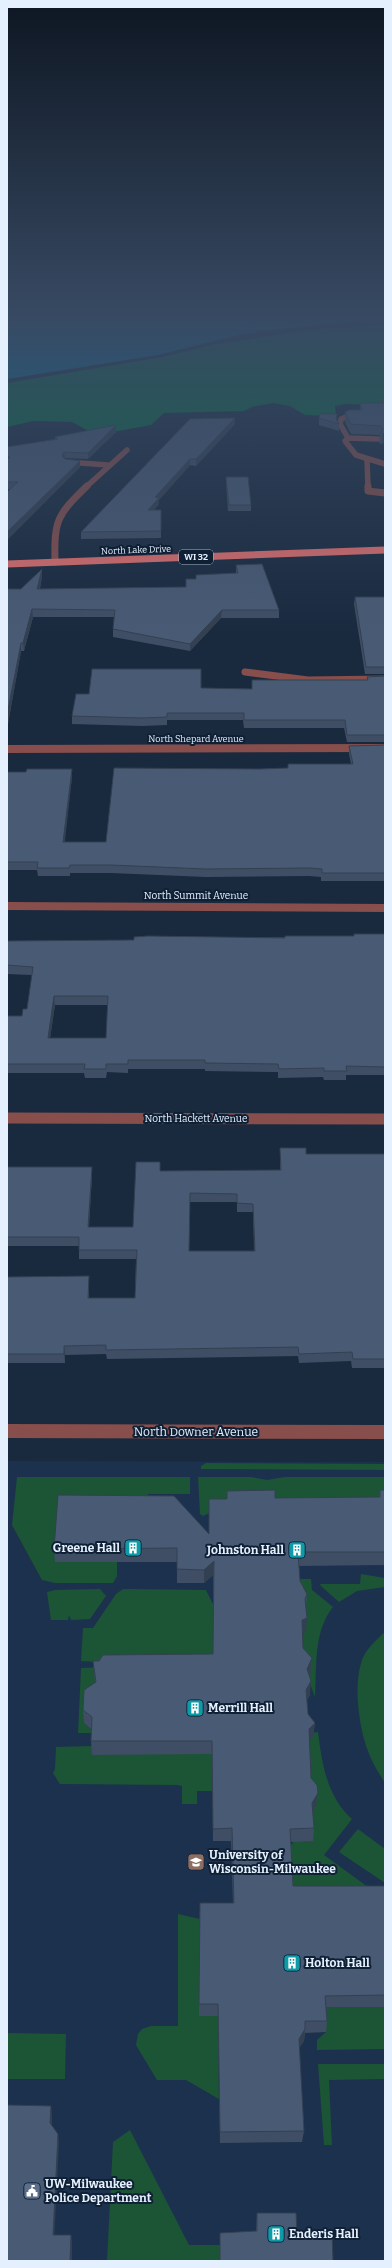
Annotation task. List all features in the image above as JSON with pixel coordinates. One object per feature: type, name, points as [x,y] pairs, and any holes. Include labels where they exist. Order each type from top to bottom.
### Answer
[{"type":"main road","name":"North Lake Drive","points":[[7,564],[385,550]]},
{"type":"street","points":[[341,426],[348,438]]},
{"type":"street","points":[[348,438],[378,439]]},
{"type":"street","points":[[348,438],[345,440],[346,445],[352,452],[367,460],[385,464]]},
{"type":"street","points":[[55,562],[56,527],[58,518],[68,504],[108,465],[127,450]]},
{"type":"street","points":[[367,460],[368,491],[385,493]]},
{"type":"street","points":[[66,462],[108,465]]},
{"type":"street","points":[[245,672],[308,680],[385,679]]},
{"type":"street","name":"North Shepard Avenue","points":[[7,749],[385,748]]},
{"type":"street","name":"North Summit Avenue","points":[[7,906],[385,908]]},
{"type":"street","name":"North Hackett Avenue","points":[[7,1118],[385,1119]]},
{"type":"street","name":"North Downer Avenue","points":[[7,1431],[385,1432]]},
{"type":"shaded area","name":"University of Wisconsin-Milwaukee","points":[[7,1461],[385,1462],[385,2261],[7,2261]]},
{"type":"green space","points":[[79,426],[146,426],[96,435]]},
{"type":"green space","points":[[206,1463],[385,1464],[385,1470],[201,1469],[201,1466]]},
{"type":"green space","points":[[17,1477],[190,1477],[190,1494],[148,1494],[148,1509],[117,1562],[117,1576],[113,1583],[55,1583],[42,1580],[12,1525]]},
{"type":"green space","points":[[198,1477],[251,1477],[267,1480],[285,1477],[385,1477],[385,1504],[209,1513],[203,1516],[200,1514]]},
{"type":"green space","points":[[361,1574],[385,1578],[385,1587],[357,1591],[339,1602],[320,1584],[360,1584]]},
{"type":"green space","points":[[296,1579],[311,1579],[312,1590],[333,1607],[322,1627],[319,1639],[316,1662],[315,1697],[303,1665]]},
{"type":"green space","points":[[100,1589],[106,1596],[90,1619],[71,1620],[69,1615],[68,1620],[51,1620],[47,1592],[55,1590]]},
{"type":"green space","points":[[123,1589],[206,1590],[213,1604],[213,1668],[81,1661],[83,1628],[93,1628],[116,1594]]},
{"type":"green space","points":[[385,1632],[385,1783],[368,1751],[362,1730],[358,1699],[358,1678],[362,1660],[366,1652]]},
{"type":"green space","points":[[105,1667],[96,1678],[84,1723],[91,1729],[91,1733],[78,1733],[81,1668]]},
{"type":"green space","points":[[318,1732],[321,1756],[331,1790],[337,1801],[352,1819],[324,1855],[383,1898],[292,1898],[290,1847],[294,1841],[313,1841],[308,1742],[311,1733]]},
{"type":"green space","points":[[92,1746],[122,1754],[212,1754],[213,1791],[197,1791],[197,1804],[182,1804],[182,1786],[177,1785],[60,1784],[53,1773],[55,1769],[56,1747]]},
{"type":"green space","points":[[358,1829],[385,1849],[385,1883],[339,1852]]},
{"type":"green space","points":[[178,1914],[200,1919],[199,2016],[218,2016],[219,2099],[186,2080],[157,2080],[136,2045],[138,2034],[142,2029],[151,2026],[178,2026]]},
{"type":"green space","points":[[324,2007],[385,2007],[385,2049],[317,2050],[317,2040],[326,2032]]},
{"type":"green space","points":[[7,2033],[66,2034],[65,2079],[7,2079]]},
{"type":"green space","points":[[318,2064],[385,2064],[385,2079],[329,2080],[332,2145],[324,2145]]},
{"type":"green space","points":[[130,2130],[189,2245],[220,2245],[220,2261],[107,2261],[113,2142]]},
{"type":"building","points":[[115,426],[88,453],[64,452],[62,456],[65,459],[80,461],[7,532],[7,492],[18,482],[7,482],[7,458],[10,458],[7,455],[7,447],[58,439],[55,437]]},
{"type":"building","points":[[183,426],[228,426],[196,459],[190,459],[155,497],[159,498],[148,510],[161,510],[161,531],[81,532]]},
{"type":"building","points":[[379,426],[385,426],[385,434],[380,433],[383,430],[381,426]]},
{"type":"building","points":[[226,477],[248,477],[251,505],[229,505]]},
{"type":"building","points":[[262,564],[279,610],[222,610],[190,644],[113,629],[115,610],[32,609],[23,643],[21,643],[7,715],[7,589],[21,589],[42,569],[37,589],[186,587],[186,579],[196,579],[196,575],[238,573],[236,565]]},
{"type":"building","points":[[355,597],[385,597],[385,667],[366,667]]},
{"type":"building","points":[[92,669],[201,669],[201,688],[252,689],[252,680],[368,680],[367,677],[385,676],[385,735],[347,735],[345,720],[244,720],[244,713],[167,713],[167,717],[142,718],[72,716],[76,694],[89,694]]},
{"type":"building","points":[[385,745],[385,873],[322,873],[322,869],[309,868],[206,869],[111,865],[70,865],[69,868],[37,868],[38,862],[7,862],[7,772],[26,772],[27,769],[72,769],[63,842],[106,842],[114,768],[261,769],[288,768],[288,764],[353,764],[349,746]]},
{"type":"building","points":[[354,934],[385,934],[385,1067],[346,1066],[347,1071],[324,1071],[324,1068],[279,1069],[278,1064],[205,1063],[205,1060],[128,1060],[128,1064],[106,1064],[106,1069],[84,1069],[85,1064],[7,1064],[7,1016],[22,1016],[23,1009],[27,1009],[33,967],[7,965],[7,941],[134,940],[134,937],[148,936],[285,938],[285,936],[354,936]],"holes":[[[54,996],[108,996],[106,1038],[48,1038]]]},
{"type":"building","points":[[280,1148],[306,1148],[306,1154],[385,1154],[385,1359],[353,1359],[352,1352],[299,1354],[298,1347],[106,1350],[106,1345],[64,1346],[64,1354],[7,1354],[7,1277],[89,1276],[88,1298],[135,1298],[137,1250],[79,1250],[79,1237],[7,1237],[7,1167],[92,1167],[88,1227],[133,1227],[136,1162],[160,1162],[160,1171],[281,1170]],"holes":[[[190,1193],[237,1194],[237,1203],[253,1204],[255,1251],[189,1251]]]},
{"type":"building","points":[[275,1490],[275,1498],[380,1497],[380,1490],[385,1490],[385,1552],[298,1552],[300,1581],[307,1594],[305,1599],[307,1618],[302,1620],[303,1648],[312,1658],[307,1669],[311,1681],[306,1690],[308,1714],[315,1723],[309,1729],[311,1778],[317,1785],[318,1793],[312,1803],[314,1828],[290,1829],[293,1886],[385,1886],[385,1995],[325,1996],[327,2021],[305,2021],[305,2029],[299,2039],[304,2131],[220,2132],[218,2004],[199,2004],[200,1903],[234,1903],[232,1828],[213,1829],[212,1741],[91,1741],[92,1717],[83,1710],[84,1690],[96,1682],[93,1661],[99,1661],[103,1655],[213,1654],[214,1561],[204,1570],[177,1569],[177,1548],[54,1549],[58,1495],[174,1496],[209,1534],[209,1499],[227,1499],[227,1491]]},
{"type":"building","name":"UW-Milwaukee Police Department","points":[[7,2105],[51,2106],[50,2123],[58,2134],[53,2235],[71,2235],[70,2261],[7,2261]]},
{"type":"building","name":"Enderis Hall","points":[[257,2213],[296,2213],[297,2233],[332,2233],[333,2261],[220,2261],[220,2233],[257,2231]]},
{"type":"place","name":"Greene Hall","points":[[133,1548]]},
{"type":"place","name":"Johnston Hall","points":[[297,1550]]},
{"type":"place","name":"Merrill Hall","points":[[195,1708]]},
{"type":"place","name":"University of Wisconsin-Milwaukee","points":[[196,1862]]},
{"type":"place","name":"Holton Hall","points":[[292,1963]]},
{"type":"place","name":"UW-Milwaukee Police Department","points":[[32,2191]]},
{"type":"place","name":"Enderis Hall","points":[[276,2234]]}]
